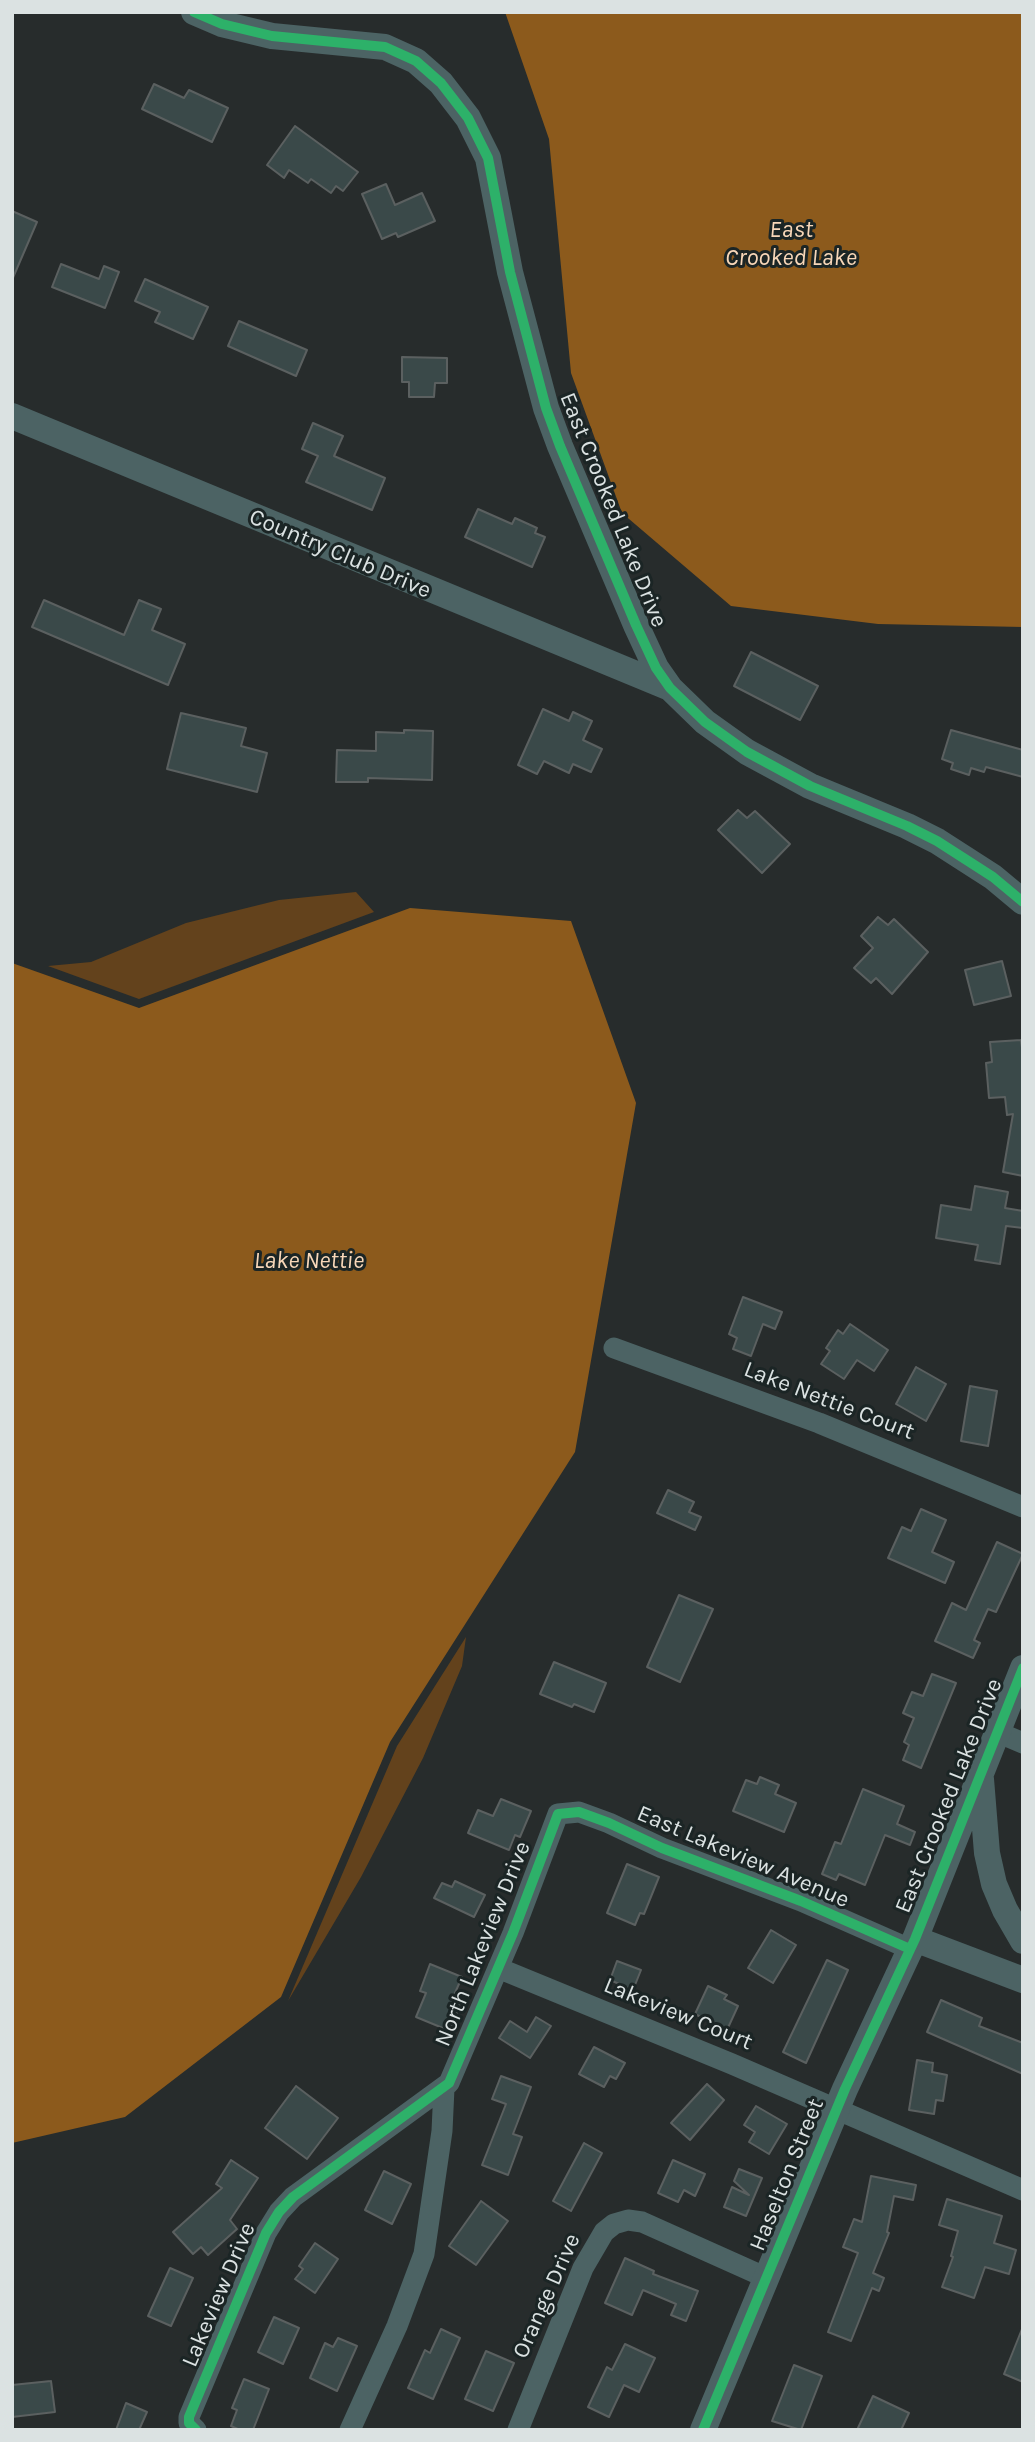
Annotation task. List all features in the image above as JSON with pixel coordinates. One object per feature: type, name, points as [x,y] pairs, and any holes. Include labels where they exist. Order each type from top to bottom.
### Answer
[{"type":"street","name":"East Crooked Lake Drive","points":[[194,12],[222,24],[272,36],[385,47],[416,61],[442,83],[468,118],[488,158],[510,272],[546,408],[636,625],[656,668],[670,688],[705,722],[747,752],[810,786],[937,841],[993,877],[1023,902]]},
{"type":"street","name":"Country Club Drive","points":[[12,416],[468,607],[670,688]]},
{"type":"street","name":"Lake Nettie Court","points":[[614,1348],[819,1423],[1023,1507]]},
{"type":"street","name":"East Crooked Lake Drive","points":[[913,1944],[1023,1668]]},
{"type":"street","points":[[997,1732],[1023,1743]]},
{"type":"street","name":"East Crooked Lake Drive","points":[[981,1769],[987,1853],[994,1884],[1023,1941]]},
{"type":"street","name":"East Lakeview Avenue","points":[[558,1814],[579,1812],[801,1902],[913,1944],[1023,1980]]},
{"type":"street","name":"North Lakeview Drive","points":[[444,2088],[449,2083],[498,1968],[558,1814]]},
{"type":"street","name":"Haselton Street","points":[[703,2430],[836,2110],[913,1944]]},
{"type":"street","name":"Lakeview Court","points":[[498,1968],[732,2064],[1023,2190]]},
{"type":"street","points":[[350,2430],[397,2326],[424,2254],[442,2132],[444,2088]]},
{"type":"street","name":"Lakeview Drive","points":[[196,2430],[188,2423],[189,2417],[266,2233],[279,2213],[293,2197],[444,2088]]},
{"type":"street","name":"Orange Drive","points":[[518,2430],[583,2268],[604,2232],[614,2224],[628,2220],[642,2222],[767,2278]]},
{"type":"shaded area","points":[[356,892],[374,912],[139,999],[48,966],[91,962],[186,923],[279,900]]},
{"type":"shaded area","points":[[466,1637],[462,1666],[423,1758],[361,1877],[288,2001],[397,1746]]},
{"type":"water","name":"East Crooked Lake","points":[[505,12],[1023,12],[1023,627],[878,624],[731,606],[622,513],[571,373],[549,139]]},
{"type":"water","name":"Lake Nettie","points":[[410,908],[571,921],[636,1103],[575,1452],[390,1742],[281,1997],[125,2117],[12,2143],[12,963],[139,1008]]},
{"type":"building","points":[[154,84],[184,98],[189,90],[228,108],[212,142],[142,109]]},
{"type":"building","points":[[295,126],[358,172],[343,191],[336,186],[331,193],[311,179],[308,183],[289,170],[284,178],[267,165]]},
{"type":"building","points":[[386,184],[395,205],[422,193],[435,221],[398,237],[396,233],[382,239],[362,194]]},
{"type":"building","points":[[12,211],[37,222],[12,280]]},
{"type":"building","points":[[61,264],[99,279],[104,266],[119,272],[105,308],[52,287]]},
{"type":"building","points":[[145,279],[208,307],[193,339],[155,322],[160,312],[135,301]]},
{"type":"building","points":[[239,321],[307,350],[296,376],[228,346]]},
{"type":"building","points":[[402,357],[447,358],[447,383],[435,383],[434,397],[409,397],[409,382],[402,382]]},
{"type":"building","points":[[313,423],[343,436],[334,456],[385,478],[372,510],[306,482],[318,456],[302,449]]},
{"type":"building","points":[[478,509],[512,524],[515,518],[537,528],[535,533],[545,537],[532,567],[465,537]]},
{"type":"building","points":[[44,600],[124,635],[139,600],[161,609],[152,630],[185,644],[168,685],[32,627]]},
{"type":"building","points":[[751,652],[818,686],[800,720],[734,686]]},
{"type":"building","points":[[543,709],[569,721],[573,712],[592,721],[583,740],[602,749],[591,772],[573,764],[569,773],[544,761],[537,774],[518,765]]},
{"type":"building","points":[[181,713],[246,728],[241,746],[267,753],[257,792],[167,769]]},
{"type":"building","points":[[404,730],[433,731],[432,780],[368,778],[368,782],[336,782],[337,750],[376,751],[376,732],[404,733]]},
{"type":"building","points":[[951,730],[1023,750],[1023,777],[986,767],[984,772],[971,768],[969,775],[951,769],[953,763],[942,759]]},
{"type":"building","points":[[738,810],[747,818],[755,811],[790,844],[762,873],[718,830]]},
{"type":"building","points":[[878,917],[888,925],[894,919],[928,952],[892,994],[876,978],[871,983],[854,968],[873,948],[861,936]]},
{"type":"building","points":[[1002,961],[1011,996],[974,1005],[965,970]]},
{"type":"building","points":[[1021,1040],[1023,1176],[1003,1172],[1013,1114],[1007,1115],[1005,1097],[989,1098],[986,1063],[992,1062],[990,1042]]},
{"type":"building","points":[[975,1186],[1008,1192],[1005,1208],[1023,1211],[1023,1228],[1006,1226],[1000,1264],[975,1260],[978,1245],[936,1238],[941,1205],[971,1210]]},
{"type":"building","points":[[743,1297],[782,1312],[775,1329],[763,1324],[751,1356],[733,1349],[737,1338],[729,1334]]},
{"type":"building","points":[[850,1324],[888,1350],[874,1371],[857,1360],[844,1379],[821,1364],[830,1351],[826,1348],[838,1330],[843,1334]]},
{"type":"building","points":[[916,1367],[946,1384],[926,1421],[896,1404]]},
{"type":"building","points":[[970,1386],[997,1391],[988,1446],[961,1441]]},
{"type":"building","points":[[668,1490],[694,1502],[689,1512],[701,1517],[695,1530],[657,1513]]},
{"type":"building","points":[[921,1509],[946,1520],[932,1552],[954,1562],[945,1583],[888,1558],[902,1527],[911,1531]]},
{"type":"building","points":[[997,1542],[1023,1554],[996,1612],[988,1609],[974,1640],[980,1643],[973,1658],[935,1641],[952,1603],[966,1610]]},
{"type":"building","points":[[679,1595],[713,1609],[680,1682],[647,1667]]},
{"type":"building","points":[[554,1662],[606,1683],[594,1712],[574,1704],[572,1707],[540,1694]]},
{"type":"building","points":[[932,1674],[956,1683],[921,1768],[903,1760],[909,1745],[904,1742],[914,1718],[903,1713],[912,1692],[923,1696]]},
{"type":"building","points":[[760,1777],[779,1785],[775,1794],[796,1803],[784,1832],[733,1811],[746,1780],[757,1784]]},
{"type":"building","points":[[863,1789],[904,1806],[897,1824],[915,1832],[910,1845],[885,1835],[865,1885],[839,1874],[836,1880],[822,1874],[835,1842],[841,1844]]},
{"type":"building","points":[[501,1799],[531,1811],[520,1837],[515,1835],[509,1850],[468,1833],[478,1810],[493,1816]]},
{"type":"building","points":[[627,1864],[659,1877],[644,1914],[640,1913],[635,1925],[607,1913]]},
{"type":"building","points":[[455,1881],[485,1895],[474,1917],[434,1898],[442,1883],[452,1887]]},
{"type":"building","points":[[771,1930],[796,1945],[773,1983],[748,1968]]},
{"type":"building","points":[[827,1960],[848,1970],[806,2063],[783,2052]]},
{"type":"building","points":[[617,1961],[641,1970],[633,1990],[610,1980]]},
{"type":"building","points":[[430,1964],[462,1977],[455,1993],[463,1997],[450,2031],[416,2017],[426,1993],[420,1991]]},
{"type":"building","points":[[708,1986],[727,1995],[724,1999],[738,2006],[727,2030],[695,2014]]},
{"type":"building","points":[[941,2000],[982,2018],[979,2026],[1023,2043],[1023,2074],[927,2032]]},
{"type":"building","points":[[536,2017],[551,2026],[530,2058],[499,2038],[510,2021],[527,2032]]},
{"type":"building","points":[[594,2047],[625,2063],[616,2079],[610,2076],[604,2087],[579,2074]]},
{"type":"building","points":[[917,2060],[933,2063],[932,2072],[947,2075],[943,2101],[936,2100],[934,2114],[909,2110]]},
{"type":"building","points":[[501,2076],[531,2087],[513,2134],[522,2137],[508,2175],[482,2165],[506,2104],[492,2099]]},
{"type":"building","points":[[707,2084],[724,2100],[690,2140],[671,2123]]},
{"type":"building","points":[[296,2086],[338,2118],[307,2159],[265,2128]]},
{"type":"building","points":[[756,2106],[787,2124],[769,2154],[749,2142],[755,2132],[744,2125]]},
{"type":"building","points":[[584,2143],[602,2153],[571,2211],[553,2201]]},
{"type":"building","points":[[231,2160],[258,2178],[230,2220],[237,2229],[208,2255],[201,2247],[193,2254],[173,2232],[222,2188],[216,2184]]},
{"type":"building","points":[[673,2160],[705,2174],[695,2196],[684,2190],[678,2202],[658,2193]]},
{"type":"building","points":[[739,2169],[762,2178],[746,2216],[724,2207],[732,2187],[749,2195],[734,2181]]},
{"type":"building","points":[[384,2171],[411,2184],[392,2224],[365,2210]]},
{"type":"building","points":[[871,2176],[916,2185],[913,2200],[894,2196],[887,2232],[889,2233],[873,2273],[884,2278],[879,2291],[872,2288],[851,2341],[828,2332],[858,2253],[843,2247],[854,2219],[862,2222]]},
{"type":"building","points":[[947,2199],[1002,2216],[994,2243],[1016,2250],[1009,2274],[985,2267],[974,2298],[942,2287],[953,2257],[951,2256],[958,2231],[939,2225]]},
{"type":"building","points":[[481,2201],[508,2221],[476,2265],[449,2246]]},
{"type":"building","points":[[315,2243],[338,2259],[315,2293],[295,2279],[303,2269],[299,2266]]},
{"type":"building","points":[[625,2258],[654,2271],[653,2274],[698,2291],[686,2321],[671,2315],[676,2304],[643,2290],[632,2315],[605,2303]]},
{"type":"building","points":[[170,2268],[193,2278],[171,2326],[148,2316]]},
{"type":"building","points":[[274,2317],[299,2328],[283,2364],[258,2352]]},
{"type":"building","points":[[441,2329],[460,2338],[433,2399],[408,2388],[425,2350],[430,2353]]},
{"type":"building","points":[[1023,2329],[1023,2382],[1004,2374]]},
{"type":"building","points":[[338,2338],[357,2346],[337,2391],[310,2378],[325,2343],[333,2347]]},
{"type":"building","points":[[625,2344],[655,2358],[639,2392],[624,2385],[609,2417],[588,2407],[607,2367],[612,2370]]},
{"type":"building","points":[[486,2351],[514,2363],[493,2411],[465,2399]]},
{"type":"building","points":[[794,2365],[822,2376],[801,2430],[772,2421]]},
{"type":"building","points":[[244,2379],[269,2389],[253,2430],[240,2430],[231,2426],[237,2410],[232,2408]]},
{"type":"building","points":[[51,2381],[55,2412],[12,2417],[12,2385]]},
{"type":"building","points":[[873,2396],[909,2413],[901,2430],[857,2430]]},
{"type":"building","points":[[126,2403],[147,2412],[139,2430],[116,2430]]},
{"type":"cycle path","points":[[194,12],[222,24],[272,36],[385,47],[416,61],[441,83],[468,118],[488,158],[510,272],[546,408],[636,625],[656,668],[670,688],[705,722],[747,752],[810,786],[937,841],[993,877],[1023,902]]},
{"type":"cycle path","points":[[703,2430],[845,2089],[915,1939],[1023,1668]]},
{"type":"cycle path","points":[[196,2430],[189,2423],[189,2417],[266,2233],[279,2212],[293,2197],[449,2083],[513,1933],[558,1814],[579,1812],[609,1823],[662,1848],[801,1901],[910,1949]]}]
